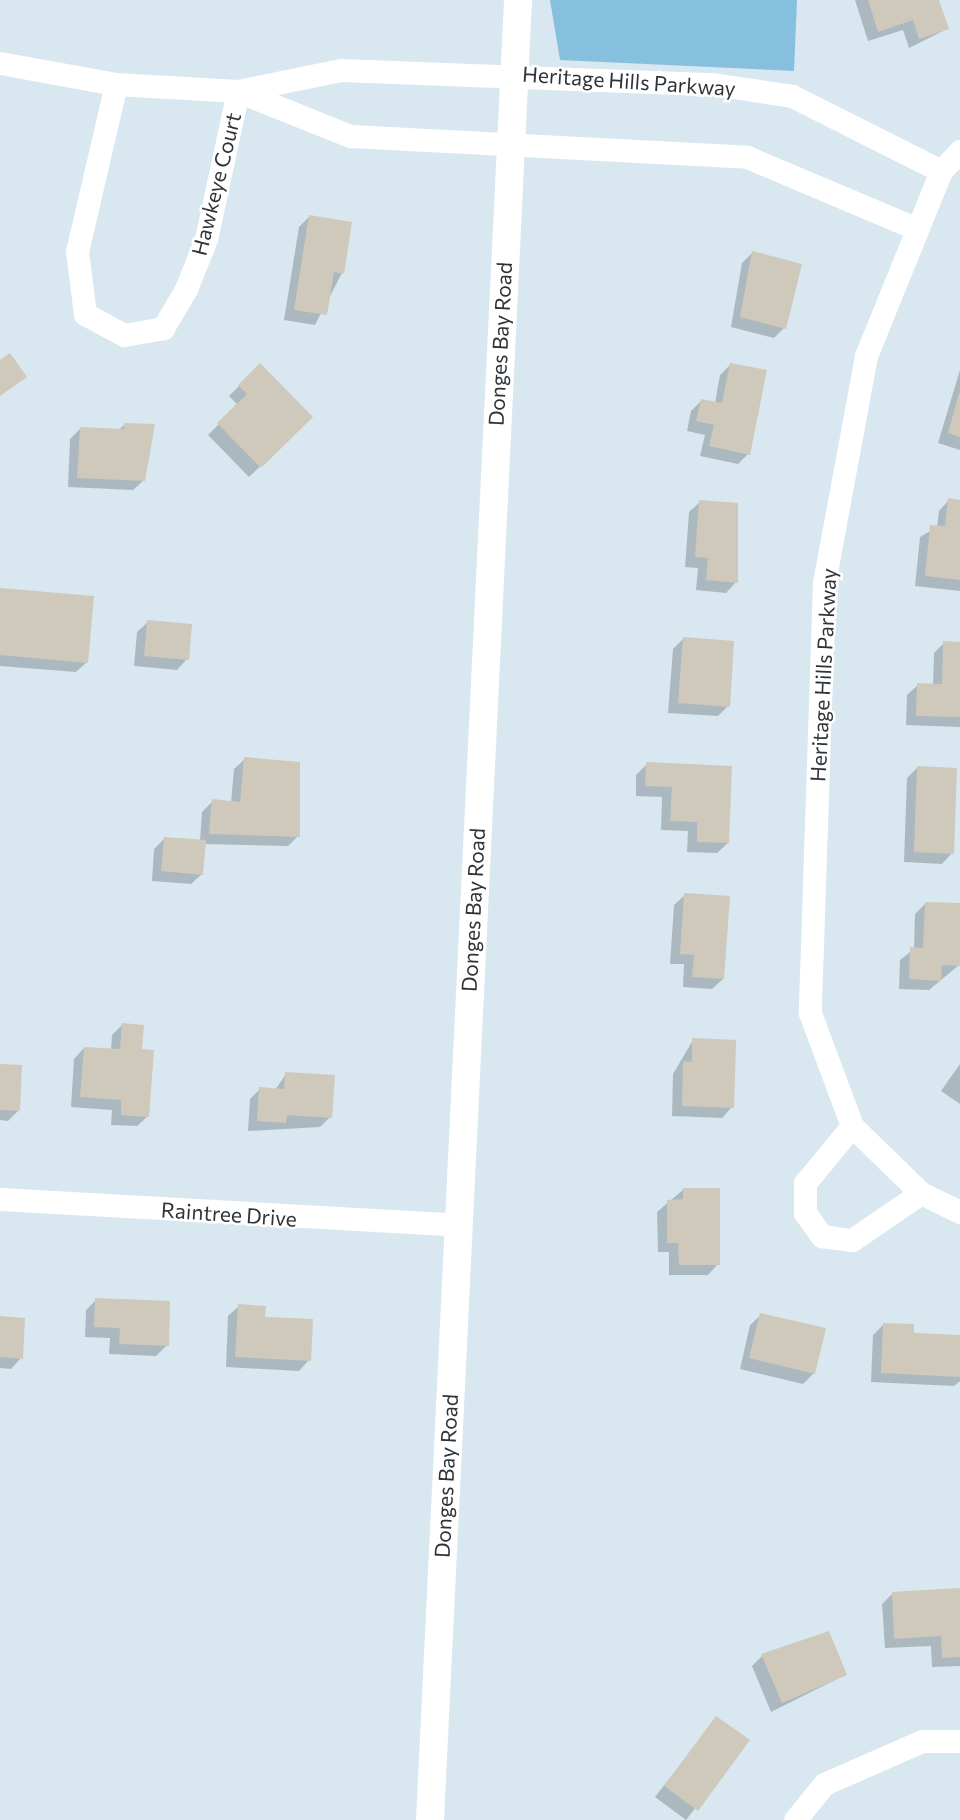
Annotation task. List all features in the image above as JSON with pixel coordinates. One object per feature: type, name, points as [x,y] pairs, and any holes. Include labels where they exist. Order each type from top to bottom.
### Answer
[{"type":"street","name":"Donges Bay Road","points":[[430,1820],[518,0]]},
{"type":"street","name":"Heritage Hills Parkway","points":[[0,63],[116,84],[238,90],[341,70],[513,73],[713,84],[792,96],[941,170],[915,228],[866,356],[824,583],[810,1013],[852,1126],[921,1193],[960,1212]]},
{"type":"street","name":"Hawkeye Court","points":[[116,84],[77,251],[85,314],[124,335],[163,328],[186,289],[206,239],[238,90]]},
{"type":"street","name":"Heritage Hills Parkway","points":[[238,90],[350,136],[747,157],[915,228]]},
{"type":"street","points":[[941,170],[960,151]]},
{"type":"street","points":[[852,1126],[805,1183],[805,1213],[822,1236],[852,1240],[921,1193]]},
{"type":"street","name":"Raintree Drive","points":[[0,1199],[459,1225]]},
{"type":"street","points":[[795,1820],[824,1784],[922,1741],[960,1741]]},
{"type":"shaded area","points":[[550,0],[797,0],[794,71],[560,60]]},
{"type":"building","points":[[868,0],[939,0],[949,29],[919,39],[913,20],[878,32]]},
{"type":"building","points":[[309,215],[352,222],[344,274],[334,272],[327,315],[294,310]]},
{"type":"building","points":[[752,251],[802,264],[786,329],[740,317]]},
{"type":"building","points":[[10,353],[27,377],[0,396],[0,360]]},
{"type":"building","points":[[260,363],[313,417],[261,468],[217,423],[247,394],[238,385]]},
{"type":"building","points":[[730,363],[767,370],[750,455],[709,446],[714,425],[696,421],[701,399],[722,403]]},
{"type":"building","points":[[960,393],[960,437],[948,433]]},
{"type":"building","points":[[124,423],[155,424],[145,481],[77,478],[80,427],[124,429]]},
{"type":"building","points":[[948,498],[960,500],[960,580],[925,576],[930,525],[945,526]]},
{"type":"building","points":[[699,500],[738,503],[738,583],[706,580],[708,558],[695,557]]},
{"type":"building","points":[[0,588],[94,596],[88,663],[0,655]]},
{"type":"building","points":[[147,620],[192,624],[189,660],[144,656]]},
{"type":"building","points":[[683,637],[734,641],[730,707],[678,703]]},
{"type":"building","points":[[943,641],[960,642],[960,717],[916,716],[917,683],[942,684]]},
{"type":"building","points":[[244,757],[300,762],[300,837],[209,834],[212,799],[240,802]]},
{"type":"building","points":[[646,762],[732,766],[729,843],[697,842],[697,822],[670,821],[672,787],[645,786]]},
{"type":"building","points":[[917,766],[957,768],[954,854],[914,852]]},
{"type":"building","points":[[164,837],[206,840],[203,875],[161,871]]},
{"type":"building","points":[[684,893],[730,896],[724,979],[692,977],[694,955],[680,954]]},
{"type":"building","points":[[925,902],[960,903],[960,966],[942,965],[941,981],[909,979],[910,947],[923,948]]},
{"type":"building","points":[[122,1023],[144,1025],[142,1049],[154,1050],[149,1117],[121,1115],[121,1100],[80,1097],[84,1047],[120,1049]]},
{"type":"building","points":[[692,1038],[736,1040],[734,1108],[682,1106],[683,1061],[692,1062]]},
{"type":"building","points":[[0,1064],[22,1065],[20,1111],[0,1110]]},
{"type":"building","points":[[285,1072],[335,1075],[332,1118],[287,1115],[286,1123],[257,1121],[259,1087],[284,1089]]},
{"type":"building","points":[[683,1188],[720,1188],[720,1265],[679,1265],[678,1243],[667,1243],[667,1200],[683,1199]]},
{"type":"building","points":[[95,1298],[170,1301],[169,1346],[119,1344],[120,1328],[94,1327]]},
{"type":"building","points":[[238,1304],[266,1306],[265,1317],[313,1319],[311,1361],[235,1357]]},
{"type":"building","points":[[760,1313],[826,1328],[815,1374],[749,1358]]},
{"type":"building","points":[[0,1316],[25,1318],[23,1359],[0,1357]]},
{"type":"building","points":[[883,1323],[914,1324],[914,1333],[960,1335],[960,1377],[881,1373]]},
{"type":"building","points":[[960,1588],[960,1657],[942,1658],[941,1636],[894,1639],[892,1592]]},
{"type":"building","points":[[829,1631],[847,1675],[782,1703],[761,1654]]},
{"type":"building","points":[[716,1716],[750,1740],[698,1811],[664,1786]]}]
